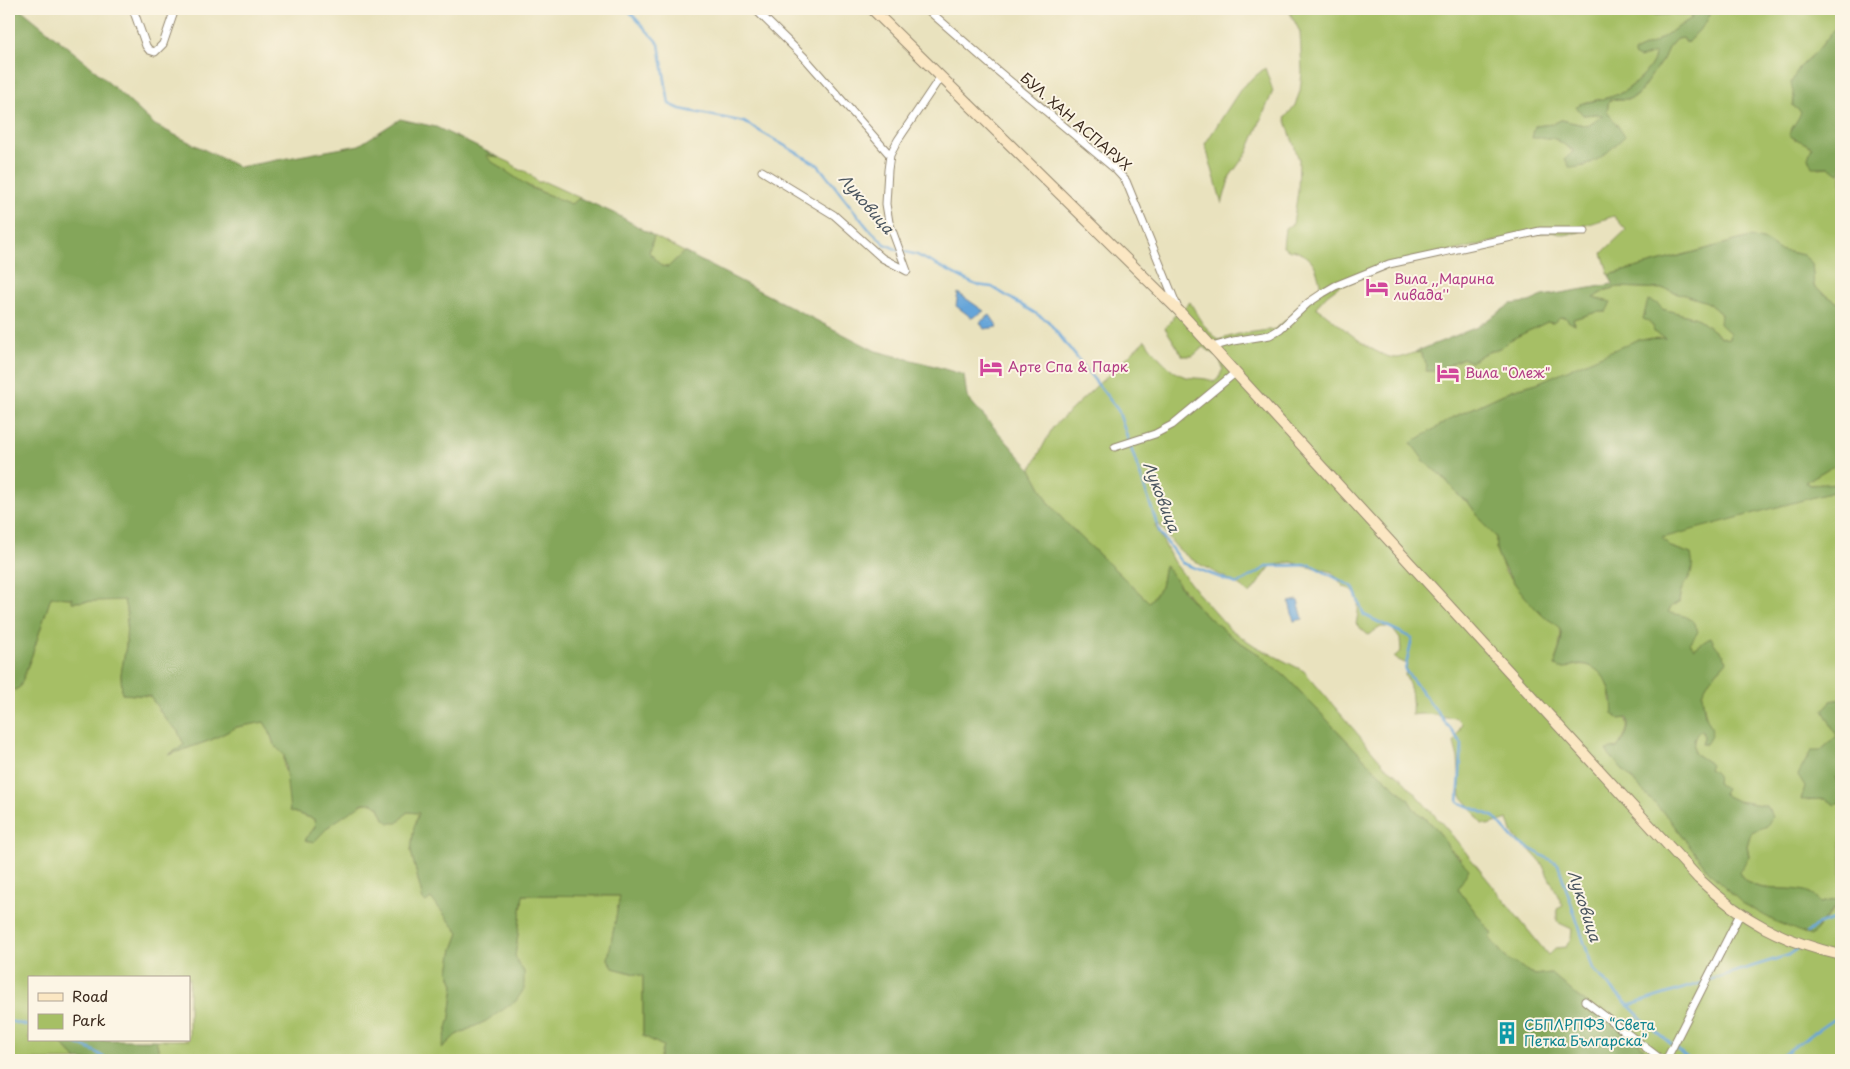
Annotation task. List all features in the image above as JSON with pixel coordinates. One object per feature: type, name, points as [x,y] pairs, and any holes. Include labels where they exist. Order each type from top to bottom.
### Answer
[{"type":"main road","points":[[872,9],[1179,311],[1699,879],[1721,900],[1740,914],[1774,933],[1841,955]]},
{"type":"street","points":[[134,9],[143,39],[149,50],[155,52],[163,44],[175,9]]},
{"type":"street","points":[[755,9],[804,57],[890,154]]},
{"type":"street","name":"БУЛ. ХАН АСПАРУХ","points":[[927,9],[1114,168],[1126,181],[1179,311]]},
{"type":"street","points":[[762,171],[834,215],[882,258],[907,271],[889,222],[886,204],[890,154],[941,76]]},
{"type":"street","points":[[1212,348],[1233,341],[1270,335],[1280,329],[1308,303],[1323,293],[1389,264],[1540,231],[1585,231]]},
{"type":"street","points":[[1118,446],[1156,434],[1172,425],[1235,373]]},
{"type":"street","points":[[1666,1060],[1740,914]]},
{"type":"street","points":[[1585,1001],[1662,1060]]},
{"type":"green space","points":[[9,9],[23,11],[87,63],[155,125],[239,167],[359,145],[400,119],[436,127],[498,157],[486,155],[491,161],[531,188],[571,204],[580,198],[618,215],[654,236],[649,252],[661,266],[668,267],[684,252],[876,351],[964,375],[967,397],[1031,469],[1049,503],[1066,523],[1149,602],[1161,587],[1165,565],[1199,609],[1232,637],[1260,655],[1288,679],[1373,768],[1408,799],[1414,809],[1436,828],[1449,848],[1469,869],[1458,889],[1492,934],[1489,938],[1507,959],[1535,975],[1551,973],[1577,996],[1637,1041],[1649,1056],[1655,1060],[659,1060],[663,1046],[643,1036],[643,976],[613,968],[608,959],[620,896],[523,895],[515,957],[524,972],[524,989],[516,1001],[486,1021],[456,1035],[442,1048],[450,1017],[454,985],[449,971],[453,949],[459,933],[431,898],[426,902],[423,900],[411,851],[414,827],[419,813],[407,812],[398,823],[389,823],[384,819],[379,807],[373,803],[363,803],[329,826],[314,842],[305,840],[315,827],[314,819],[290,811],[284,755],[274,745],[264,722],[237,727],[211,740],[168,755],[184,745],[178,731],[166,720],[150,696],[122,694],[121,674],[126,646],[127,614],[124,600],[72,602],[72,598],[51,597],[20,687],[15,690],[9,688]]},
{"type":"green space","points":[[1288,9],[1606,9],[1652,15],[1690,14],[1692,18],[1655,42],[1634,52],[1655,53],[1652,64],[1633,85],[1619,94],[1580,104],[1583,115],[1596,114],[1604,116],[1588,126],[1561,120],[1553,124],[1535,126],[1533,137],[1550,138],[1563,143],[1574,153],[1583,167],[1611,149],[1624,136],[1607,111],[1609,100],[1629,99],[1637,96],[1663,59],[1668,48],[1676,39],[1683,38],[1686,43],[1705,24],[1713,9],[1841,9],[1841,21],[1817,51],[1799,68],[1793,106],[1802,112],[1798,122],[1790,130],[1794,139],[1800,140],[1812,148],[1818,168],[1829,167],[1841,172],[1841,305],[1814,287],[1812,264],[1803,255],[1779,250],[1766,241],[1750,237],[1609,275],[1602,253],[1626,230],[1614,216],[1580,227],[1579,232],[1564,235],[1553,232],[1527,234],[1398,264],[1339,286],[1316,307],[1367,346],[1388,357],[1398,358],[1421,353],[1427,366],[1427,371],[1436,371],[1463,358],[1471,362],[1547,322],[1553,323],[1560,317],[1565,317],[1575,323],[1573,319],[1597,312],[1606,312],[1592,298],[1607,290],[1618,287],[1665,289],[1707,302],[1721,314],[1730,333],[1729,339],[1721,337],[1697,318],[1661,309],[1649,320],[1667,338],[1616,350],[1537,383],[1512,390],[1454,417],[1412,443],[1425,462],[1444,478],[1460,497],[1468,502],[1486,527],[1496,537],[1496,550],[1505,572],[1542,615],[1558,625],[1561,634],[1555,660],[1568,668],[1577,665],[1593,667],[1604,678],[1608,685],[1611,702],[1622,714],[1627,724],[1625,734],[1617,748],[1606,751],[1670,820],[1710,873],[1811,936],[1841,901],[1841,1060],[1655,1060],[1649,1056],[1637,1041],[1577,996],[1551,973],[1535,975],[1507,959],[1489,937],[1492,934],[1458,889],[1460,858],[1449,848],[1436,828],[1414,809],[1408,799],[1373,768],[1288,679],[1260,655],[1232,637],[1199,609],[1165,566],[1161,587],[1149,602],[1066,523],[1049,503],[1031,469],[1053,427],[1145,340],[1163,362],[1175,372],[1190,378],[1208,379],[1214,382],[1218,379],[1223,369],[1219,357],[1203,347],[1193,356],[1183,356],[1165,328],[1172,318],[1190,302],[1202,323],[1218,340],[1239,334],[1276,329],[1321,288],[1316,269],[1311,260],[1301,253],[1293,250],[1290,251],[1283,247],[1285,228],[1293,224],[1298,191],[1299,160],[1285,118],[1295,105],[1300,91],[1302,72],[1300,32]],"holes":[[[1155,525],[1160,525],[1183,553],[1199,564],[1234,582],[1250,594],[1271,566],[1291,562],[1318,568],[1332,572],[1344,587],[1354,592],[1358,601],[1356,624],[1368,635],[1381,627],[1391,627],[1400,639],[1401,650],[1394,658],[1407,664],[1405,675],[1412,694],[1412,715],[1429,714],[1456,718],[1462,724],[1454,743],[1458,758],[1461,796],[1482,824],[1488,825],[1508,819],[1512,832],[1520,843],[1529,849],[1542,864],[1563,906],[1557,909],[1557,922],[1572,929],[1571,938],[1566,947],[1555,948],[1548,955],[1447,829],[1398,775],[1385,766],[1304,671],[1255,646],[1230,629],[1196,591],[1173,561]]]},
{"type":"green space","points":[[1606,9],[1713,9],[1705,24],[1687,43],[1683,38],[1676,39],[1668,48],[1663,59],[1637,96],[1629,99],[1609,100],[1607,111],[1625,136],[1600,158],[1586,165],[1570,168],[1565,159],[1574,151],[1554,138],[1532,138],[1535,126],[1553,124],[1561,120],[1588,126],[1603,116],[1596,114],[1583,115],[1576,107],[1580,104],[1613,96],[1628,89],[1644,75],[1652,63],[1655,53],[1639,58],[1634,55],[1634,52],[1655,42],[1692,18],[1690,14],[1652,15]]},
{"type":"green space","points":[[1841,21],[1841,172],[1839,173],[1829,167],[1812,167],[1808,158],[1812,147],[1789,135],[1801,112],[1793,106],[1794,97],[1791,83],[1799,68],[1817,51]]},
{"type":"green space","points":[[1265,68],[1273,91],[1247,153],[1230,176],[1222,204],[1205,144],[1242,87]]},
{"type":"green space","points":[[485,155],[498,157],[511,163],[519,170],[525,171],[537,182],[545,182],[580,198],[571,204],[537,190],[503,171]]},
{"type":"green space","points":[[654,236],[684,252],[668,267],[661,266],[649,252]]},
{"type":"green space","points":[[1750,237],[1766,241],[1779,250],[1803,255],[1812,263],[1814,287],[1841,305],[1841,461],[1805,482],[1810,485],[1838,483],[1837,491],[1662,538],[1671,547],[1691,554],[1692,563],[1692,570],[1682,588],[1679,602],[1672,606],[1668,612],[1690,619],[1696,626],[1698,632],[1690,643],[1694,649],[1711,637],[1727,661],[1710,679],[1702,693],[1704,712],[1712,732],[1706,744],[1702,744],[1704,737],[1702,730],[1697,734],[1694,743],[1694,753],[1711,764],[1709,769],[1716,774],[1718,778],[1717,783],[1726,789],[1723,794],[1737,801],[1767,806],[1772,817],[1767,826],[1751,832],[1747,846],[1749,857],[1739,872],[1745,880],[1762,888],[1803,891],[1812,894],[1820,903],[1841,899],[1811,936],[1776,922],[1742,903],[1710,873],[1670,820],[1613,759],[1606,750],[1617,748],[1626,734],[1628,723],[1627,718],[1619,719],[1613,714],[1612,696],[1603,676],[1593,667],[1587,665],[1574,665],[1567,668],[1555,666],[1562,636],[1560,629],[1536,609],[1516,585],[1500,559],[1496,549],[1496,537],[1486,527],[1468,502],[1460,497],[1444,478],[1425,462],[1411,443],[1454,417],[1512,390],[1537,383],[1639,339],[1666,338],[1654,332],[1653,326],[1649,321],[1643,319],[1648,300],[1658,304],[1662,309],[1697,318],[1721,337],[1729,339],[1730,333],[1720,324],[1721,314],[1707,302],[1665,289],[1618,287],[1606,290],[1593,298],[1611,302],[1606,312],[1597,312],[1573,319],[1575,324],[1569,322],[1565,317],[1560,317],[1553,323],[1547,322],[1471,362],[1463,358],[1436,371],[1426,371],[1427,366],[1421,353],[1415,352],[1477,327],[1511,304],[1529,302],[1543,296],[1613,284],[1609,275]]},
{"type":"green space","points":[[1841,461],[1841,699],[1831,701],[1837,736],[1820,751],[1801,799],[1825,799],[1840,803],[1841,795],[1841,899],[1820,903],[1812,894],[1803,891],[1773,889],[1753,885],[1745,880],[1739,872],[1749,857],[1747,846],[1751,832],[1767,826],[1767,806],[1737,801],[1722,794],[1717,783],[1716,774],[1709,769],[1710,764],[1694,753],[1694,740],[1702,729],[1704,737],[1702,744],[1706,744],[1706,716],[1701,693],[1710,679],[1727,661],[1711,638],[1694,649],[1690,643],[1697,632],[1668,612],[1672,606],[1679,602],[1682,584],[1688,581],[1691,554],[1671,547],[1662,538],[1821,483],[1810,485],[1805,482]]},
{"type":"green space","points":[[51,597],[73,598],[73,602],[124,599],[127,614],[126,646],[121,674],[122,694],[150,696],[166,720],[178,731],[184,745],[171,754],[211,740],[237,727],[264,722],[274,745],[284,754],[284,768],[304,816],[314,819],[315,827],[305,840],[321,832],[354,808],[368,803],[373,803],[377,806],[384,819],[398,822],[407,812],[419,813],[414,827],[411,851],[423,900],[431,898],[459,933],[453,949],[449,971],[454,985],[450,1017],[443,1047],[456,1035],[486,1021],[524,972],[515,957],[523,895],[620,896],[608,959],[613,968],[643,976],[643,1035],[663,1046],[659,1060],[161,1060],[156,1042],[190,1042],[190,976],[28,976],[28,1042],[62,1042],[77,1060],[9,1060],[9,688],[15,690],[20,686]]},
{"type":"green space","points":[[1841,699],[1841,772],[1836,778],[1838,787],[1841,788],[1840,803],[1835,805],[1825,799],[1801,800],[1805,786],[1798,775],[1811,751],[1820,751],[1837,736],[1823,710],[1831,701]]},
{"type":"green space","points":[[62,1042],[156,1042],[161,1060],[77,1060]]},
{"type":"water","points":[[958,293],[984,311],[972,318],[956,306]]},
{"type":"water","points":[[990,315],[998,327],[984,329],[980,322]]},
{"type":"water","points":[[1298,600],[1303,619],[1294,621],[1289,602]]},
{"type":"waterway","name":"Луковица","points":[[627,9],[659,44],[669,104],[680,109],[744,122],[818,165],[867,227],[885,244],[917,255],[976,285],[992,287],[1048,321],[1118,410],[1160,533],[1182,563],[1237,584],[1269,566],[1311,565],[1353,587],[1364,615],[1412,638],[1405,670],[1462,744],[1458,802],[1494,817],[1514,840],[1558,864],[1593,969],[1646,1023],[1690,1060]]},
{"type":"waterway","points":[[1807,933],[1815,926],[1841,916]]},
{"type":"waterway","points":[[1709,980],[1789,955],[1799,948]]},
{"type":"waterway","points":[[1628,1006],[1704,982]]},
{"type":"waterway","name":"Луковица","points":[[1775,1060],[1841,1014]]},
{"type":"waterway","points":[[9,1021],[28,1026]]},
{"type":"waterway","points":[[74,1042],[108,1060]]},
{"type":"place","name":"Вила ,,Марина ливада''","points":[[1377,287]]},
{"type":"place","name":"Арте Спа & Парк","points":[[991,367]]},
{"type":"place","name":"Вила \"Олеж\"","points":[[1448,373]]},
{"type":"place","name":"СБПЛРПФЗ “Света Петка Българска”","points":[[1507,1033]]}]
